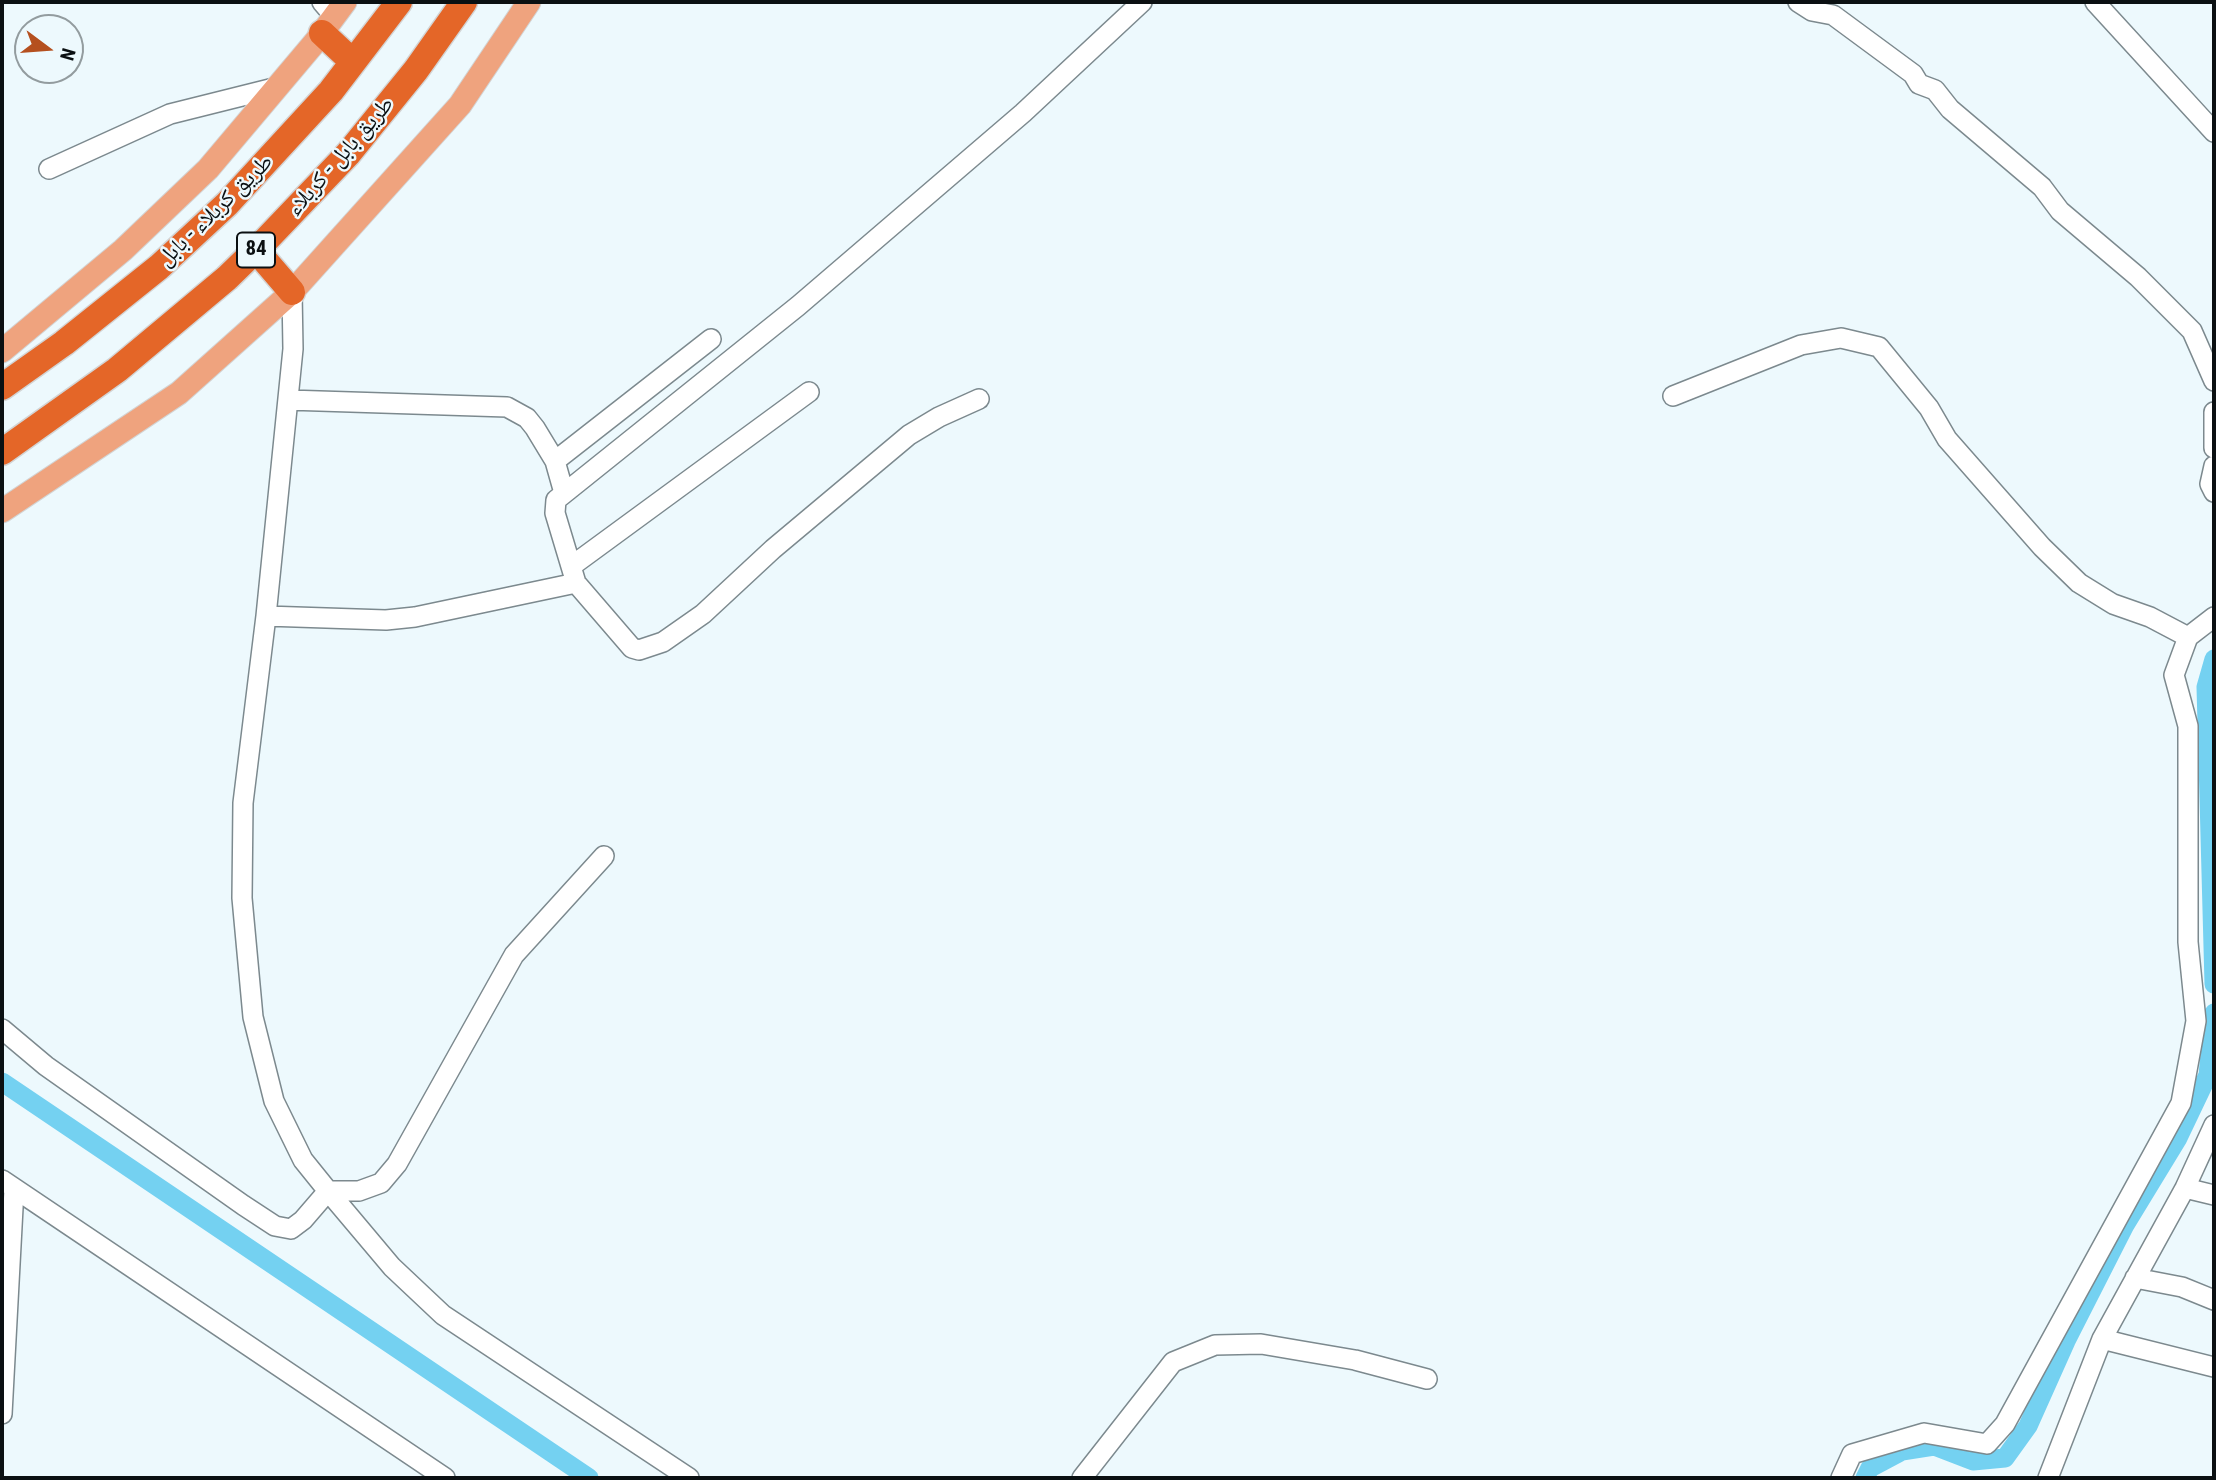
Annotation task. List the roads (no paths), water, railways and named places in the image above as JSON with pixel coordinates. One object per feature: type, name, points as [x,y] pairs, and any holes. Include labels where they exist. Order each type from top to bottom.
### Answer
[{"type":"highway","name":"طريق كربلاء - بابل","points":[[2,387],[64,343],[159,267],[279,150],[399,2]]},
{"type":"highway","name":"طريق بابل - كربلاء","points":[[2,452],[117,370],[256,250],[348,154],[416,70],[464,2]]},
{"type":"highway","points":[[331,13],[353,62]]},
{"type":"highway","points":[[256,250],[292,292]]},
{"type":"main road","points":[[2,511],[179,393],[292,292],[460,105],[529,2]]},
{"type":"main road","points":[[2,351],[165,212],[208,169],[278,87],[331,13]]},
{"type":"street","points":[[979,399],[939,417],[909,435],[773,549],[704,614],[663,642],[639,650],[632,648],[575,574],[555,513],[556,500],[808,298],[1023,113],[1142,2]]},
{"type":"street","points":[[1798,2],[1812,11],[1833,15],[1913,74],[1919,84],[1936,90],[1956,115],[2042,187],[2060,211],[2138,277],[2192,331],[2214,381]]},
{"type":"street","points":[[2095,2],[2214,132]]},
{"type":"street","points":[[49,169],[170,114],[278,87]]},
{"type":"street","points":[[292,292],[293,349],[266,616],[243,803],[242,898],[253,1017],[274,1101],[303,1160],[327,1191],[392,1267],[443,1315],[689,1478]]},
{"type":"street","points":[[1673,396],[1801,345],[1841,338],[1879,346],[1929,408],[1947,439],[2042,547],[2079,583],[2113,604],[2150,617],[2188,637]]},
{"type":"street","points":[[555,461],[711,339]]},
{"type":"street","points":[[266,616],[386,620],[415,617],[575,574],[810,392]]},
{"type":"street","points":[[288,400],[507,407],[527,418],[555,461],[564,493]]},
{"type":"street","points":[[2214,412],[2214,447]]},
{"type":"street","points":[[2214,466],[2210,484],[2214,492]]},
{"type":"street","points":[[1841,1478],[1852,1454],[1924,1433],[1987,1444],[2005,1424],[2181,1103],[2196,1021],[2188,942],[2188,726],[2174,676],[2188,637],[2214,617]]},
{"type":"street","points":[[327,1191],[359,1191],[381,1183],[397,1164],[514,955],[604,856]]},
{"type":"street","points":[[2,1028],[47,1066],[275,1226],[291,1229],[303,1220],[327,1191]]},
{"type":"street","points":[[2051,1477],[2102,1339],[2185,1188],[2214,1125]]},
{"type":"street","points":[[2,1414],[8,1185]]},
{"type":"street","points":[[8,1185],[446,1478]]},
{"type":"street","points":[[2185,1188],[2214,1195]]},
{"type":"street","points":[[2135,1278],[2182,1287],[2214,1300]]},
{"type":"street","points":[[2102,1339],[2214,1367]]},
{"type":"street","points":[[1082,1478],[1173,1362],[1215,1345],[1261,1344],[1355,1360],[1427,1379]]},
{"type":"waterway","points":[[2214,659],[2206,687],[2214,984]]},
{"type":"waterway","points":[[1865,1478],[1870,1468],[1902,1451],[1934,1446],[1973,1461],[2005,1458],[2028,1426],[2066,1341],[2125,1225],[2178,1138],[2208,1075],[2214,1013]]},
{"type":"waterway","points":[[2,1082],[589,1478]]}]
